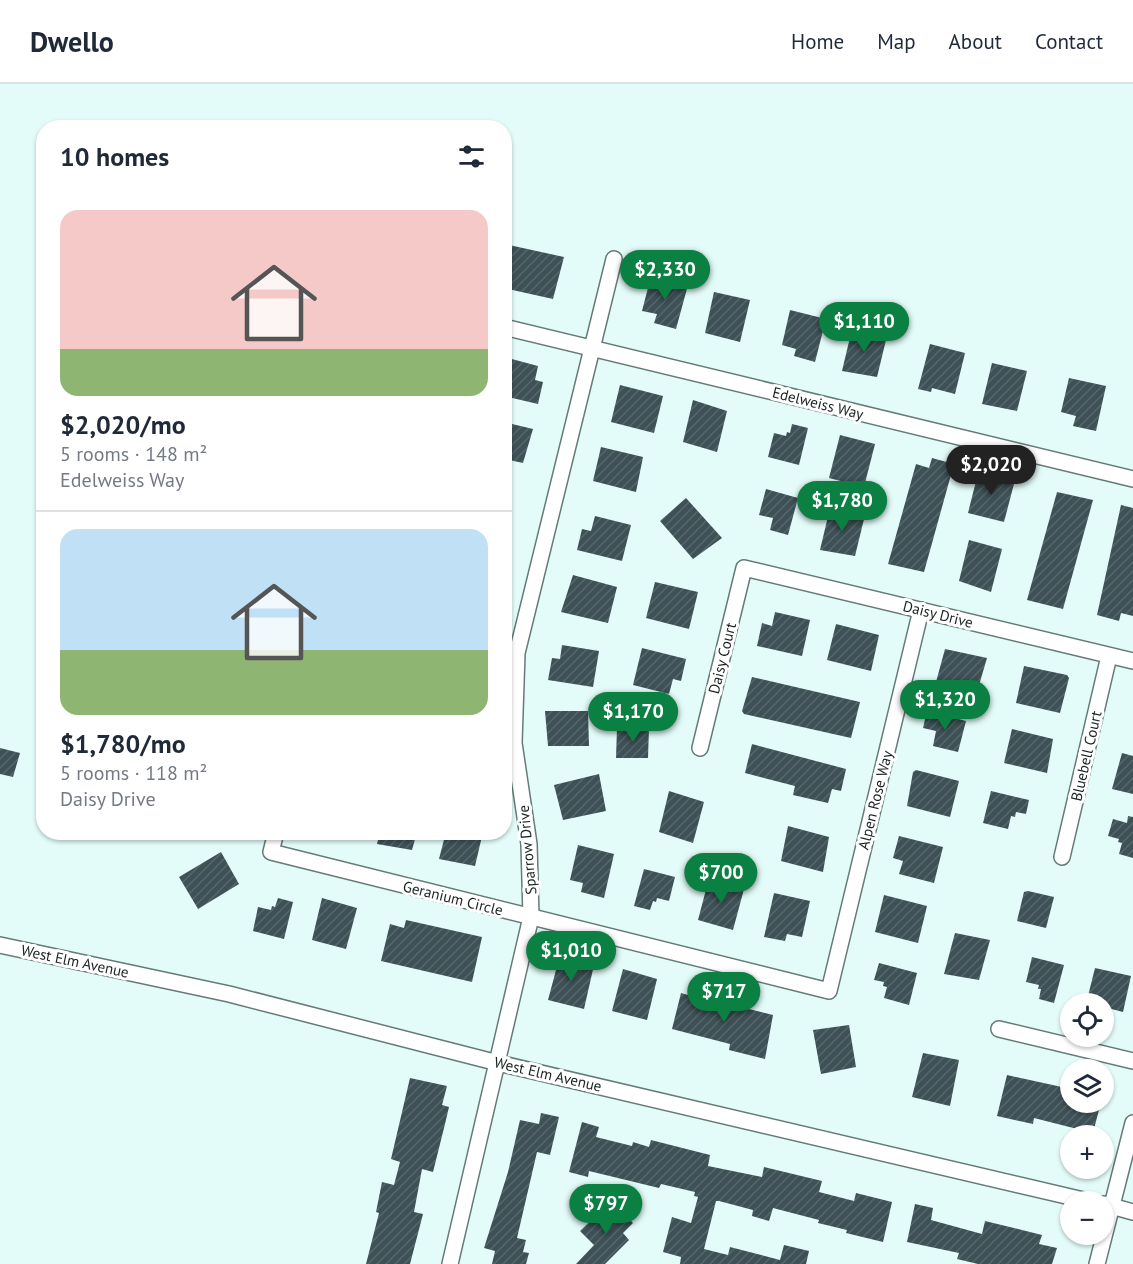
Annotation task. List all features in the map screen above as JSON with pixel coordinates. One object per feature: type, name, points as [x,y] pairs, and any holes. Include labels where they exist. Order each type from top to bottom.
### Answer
[{"type":"street","name":"Sparrow Drive","points":[[450,1264],[531,917],[529,844],[514,743],[513,698],[517,654],[614,259]]},
{"type":"street","name":"Edelweiss Way","points":[[512,329],[1133,479]]},
{"type":"street","name":"Daisy Drive","points":[[744,568],[1133,661]]},
{"type":"street","name":"Daisy Court","points":[[700,748],[744,568]]},
{"type":"street","name":"Alpen Rose Way","points":[[829,990],[921,610]]},
{"type":"street","name":"Bluebell Court","points":[[1062,857],[1109,656]]},
{"type":"street","name":"Geranium Circle","points":[[274,840],[271,852],[829,990]]},
{"type":"street","name":"West Elm Avenue","points":[[2,946],[229,994],[498,1063],[1060,1195]]},
{"type":"street","points":[[999,1029],[1133,1061]]},
{"type":"street","points":[[1111,1191],[1133,1123]]},
{"type":"street","points":[[1114,1207],[1133,1212]]},
{"type":"street","points":[[1097,1264],[1100,1245]]},
{"type":"building","points":[[512,246],[564,257],[553,299],[512,290]]},
{"type":"building","points":[[651,276],[688,285],[676,329],[654,323],[657,314],[642,311]]},
{"type":"building","points":[[714,292],[750,300],[740,342],[705,333]]},
{"type":"building","points":[[790,310],[826,319],[815,362],[794,356],[796,349],[782,345]]},
{"type":"building","points":[[852,329],[887,336],[877,377],[842,371]]},
{"type":"building","points":[[930,344],[965,353],[955,394],[932,388],[931,392],[918,389]]},
{"type":"building","points":[[512,359],[538,366],[535,380],[543,382],[538,404],[512,398]]},
{"type":"building","points":[[992,363],[1027,371],[1017,411],[982,404]]},
{"type":"building","points":[[1069,378],[1106,386],[1096,431],[1073,426],[1076,416],[1061,412]]},
{"type":"building","points":[[620,385],[663,396],[654,433],[611,422]]},
{"type":"building","points":[[693,400],[727,411],[717,452],[683,442]]},
{"type":"building","points":[[512,424],[533,429],[523,463],[512,461]]},
{"type":"building","points":[[792,424],[808,428],[799,465],[768,457],[774,433],[786,436],[787,432],[790,433]]},
{"type":"building","points":[[840,435],[875,444],[864,487],[829,478]]},
{"type":"building","points":[[601,447],[643,457],[636,492],[593,481]]},
{"type":"building","points":[[932,458],[954,464],[924,572],[888,564],[916,464],[929,468]]},
{"type":"building","points":[[979,469],[1015,480],[1004,522],[968,513]]},
{"type":"building","points":[[766,489],[798,498],[788,535],[770,530],[773,518],[759,515]]},
{"type":"building","points":[[1057,492],[1093,500],[1063,609],[1027,600]]},
{"type":"building","points":[[686,498],[722,538],[693,559],[660,521]]},
{"type":"building","points":[[1121,505],[1133,508],[1133,616],[1121,613],[1119,621],[1097,615]]},
{"type":"building","points":[[830,508],[865,515],[855,556],[820,550]]},
{"type":"building","points":[[595,516],[631,525],[622,561],[577,550],[582,529],[591,531]]},
{"type":"building","points":[[969,540],[1002,549],[991,592],[959,581]]},
{"type":"building","points":[[573,575],[617,587],[608,623],[561,612]]},
{"type":"building","points":[[655,582],[698,592],[689,629],[646,618]]},
{"type":"building","points":[[775,612],[810,620],[802,656],[757,646],[762,623],[772,626]]},
{"type":"building","points":[[836,624],[879,635],[871,671],[827,660]]},
{"type":"building","points":[[562,645],[599,651],[593,687],[548,680],[552,658],[560,659]]},
{"type":"building","points":[[642,648],[686,659],[681,681],[673,679],[669,694],[633,685]]},
{"type":"building","points":[[945,649],[987,658],[977,692],[936,682]]},
{"type":"building","points":[[1024,666],[1067,675],[1069,678],[1060,713],[1016,703]]},
{"type":"building","points":[[752,677],[860,702],[851,738],[744,714],[742,711]]},
{"type":"building","points":[[545,711],[588,711],[589,746],[548,746]]},
{"type":"building","points":[[927,711],[966,721],[958,752],[933,746],[936,731],[923,728]]},
{"type":"building","points":[[617,728],[649,728],[648,758],[616,758]]},
{"type":"building","points":[[1012,729],[1053,739],[1047,773],[1004,763]]},
{"type":"building","points":[[752,744],[846,769],[841,791],[832,789],[828,803],[793,795],[795,786],[745,773]]},
{"type":"building","points":[[0,748],[20,753],[13,777],[0,774]]},
{"type":"building","points":[[1122,753],[1133,756],[1133,794],[1112,789]]},
{"type":"building","points":[[916,770],[959,781],[950,817],[907,806],[913,772]]},
{"type":"building","points":[[599,774],[606,811],[563,820],[554,785]]},
{"type":"building","points":[[669,791],[704,802],[693,843],[659,832]]},
{"type":"building","points":[[991,791],[1029,800],[1026,814],[1016,812],[1015,817],[1011,816],[1008,829],[983,823]]},
{"type":"building","points":[[1128,816],[1133,817],[1133,858],[1119,854],[1122,843],[1118,842],[1119,839],[1108,836],[1113,819],[1127,823]]},
{"type":"building","points":[[788,826],[829,837],[823,872],[781,861]]},
{"type":"building","points":[[899,836],[943,847],[934,883],[899,874],[903,861],[893,858]]},
{"type":"building","points":[[378,840],[415,840],[412,850],[377,844]]},
{"type":"building","points":[[444,840],[481,840],[475,866],[439,859]]},
{"type":"building","points":[[578,845],[614,854],[604,898],[581,892],[583,883],[570,880]]},
{"type":"building","points":[[221,852],[239,884],[198,909],[179,877]]},
{"type":"building","points":[[644,869],[675,877],[669,901],[657,898],[656,902],[653,901],[650,910],[634,906]]},
{"type":"building","points":[[709,878],[744,889],[733,930],[698,920]]},
{"type":"building","points":[[1024,892],[1054,897],[1046,928],[1017,921]]},
{"type":"building","points":[[774,893],[810,901],[802,937],[787,934],[785,941],[764,937]]},
{"type":"building","points":[[884,895],[927,906],[918,943],[875,932]]},
{"type":"building","points":[[278,898],[293,902],[284,939],[253,931],[258,907],[271,910],[272,906],[275,907]]},
{"type":"building","points":[[322,898],[357,908],[346,949],[312,940]]},
{"type":"building","points":[[406,920],[482,937],[472,982],[381,961],[390,924],[404,928]]},
{"type":"building","points":[[955,933],[990,940],[979,980],[944,974]]},
{"type":"building","points":[[560,955],[594,965],[584,1009],[548,1000]]},
{"type":"building","points":[[1032,957],[1064,965],[1054,1003],[1039,999],[1041,989],[1038,989],[1039,985],[1026,982]]},
{"type":"building","points":[[879,963],[917,973],[909,1005],[884,998],[887,987],[883,986],[884,982],[874,980]]},
{"type":"building","points":[[1095,968],[1131,976],[1123,1012],[1114,1010],[1114,993],[1089,993]]},
{"type":"building","points":[[623,969],[657,979],[647,1020],[612,1011]]},
{"type":"building","points":[[697,988],[719,994],[717,1001],[773,1015],[765,1059],[729,1050],[730,1044],[672,1029],[681,993],[695,997]]},
{"type":"building","points":[[849,1025],[856,1067],[821,1074],[813,1030]]},
{"type":"building","points":[[923,1053],[959,1060],[950,1106],[912,1097]]},
{"type":"building","points":[[1007,1075],[1060,1087],[1060,1113],[1098,1113],[1095,1125],[1062,1125],[1034,1118],[1033,1124],[997,1116]]},
{"type":"building","points":[[410,1078],[447,1086],[442,1105],[449,1107],[445,1124],[433,1172],[422,1169],[414,1212],[423,1214],[410,1264],[366,1264],[379,1213],[376,1212],[382,1182],[394,1185],[400,1162],[391,1159]]},
{"type":"building","points":[[541,1113],[559,1117],[550,1155],[537,1152],[517,1238],[526,1240],[523,1252],[529,1253],[526,1264],[492,1264],[495,1251],[484,1248],[508,1172],[520,1120],[539,1124]]},
{"type":"building","points":[[582,1122],[599,1127],[596,1137],[632,1146],[633,1142],[649,1147],[651,1140],[710,1155],[708,1166],[762,1177],[764,1167],[822,1181],[819,1192],[854,1201],[856,1193],[892,1202],[883,1242],[846,1233],[847,1230],[818,1223],[819,1220],[773,1208],[769,1221],[752,1216],[753,1210],[716,1201],[704,1249],[728,1255],[730,1247],[780,1260],[784,1245],[809,1251],[806,1264],[680,1264],[681,1257],[663,1252],[672,1217],[691,1223],[698,1197],[694,1196],[695,1192],[661,1184],[659,1188],[589,1171],[588,1177],[569,1172]]},
{"type":"building","points":[[611,1201],[633,1223],[623,1233],[629,1240],[605,1264],[576,1264],[594,1245],[580,1231]]},
{"type":"building","points":[[915,1204],[933,1208],[931,1220],[982,1234],[985,1221],[1042,1235],[1039,1244],[1057,1248],[1052,1264],[978,1264],[957,1259],[959,1253],[907,1242]]}]
